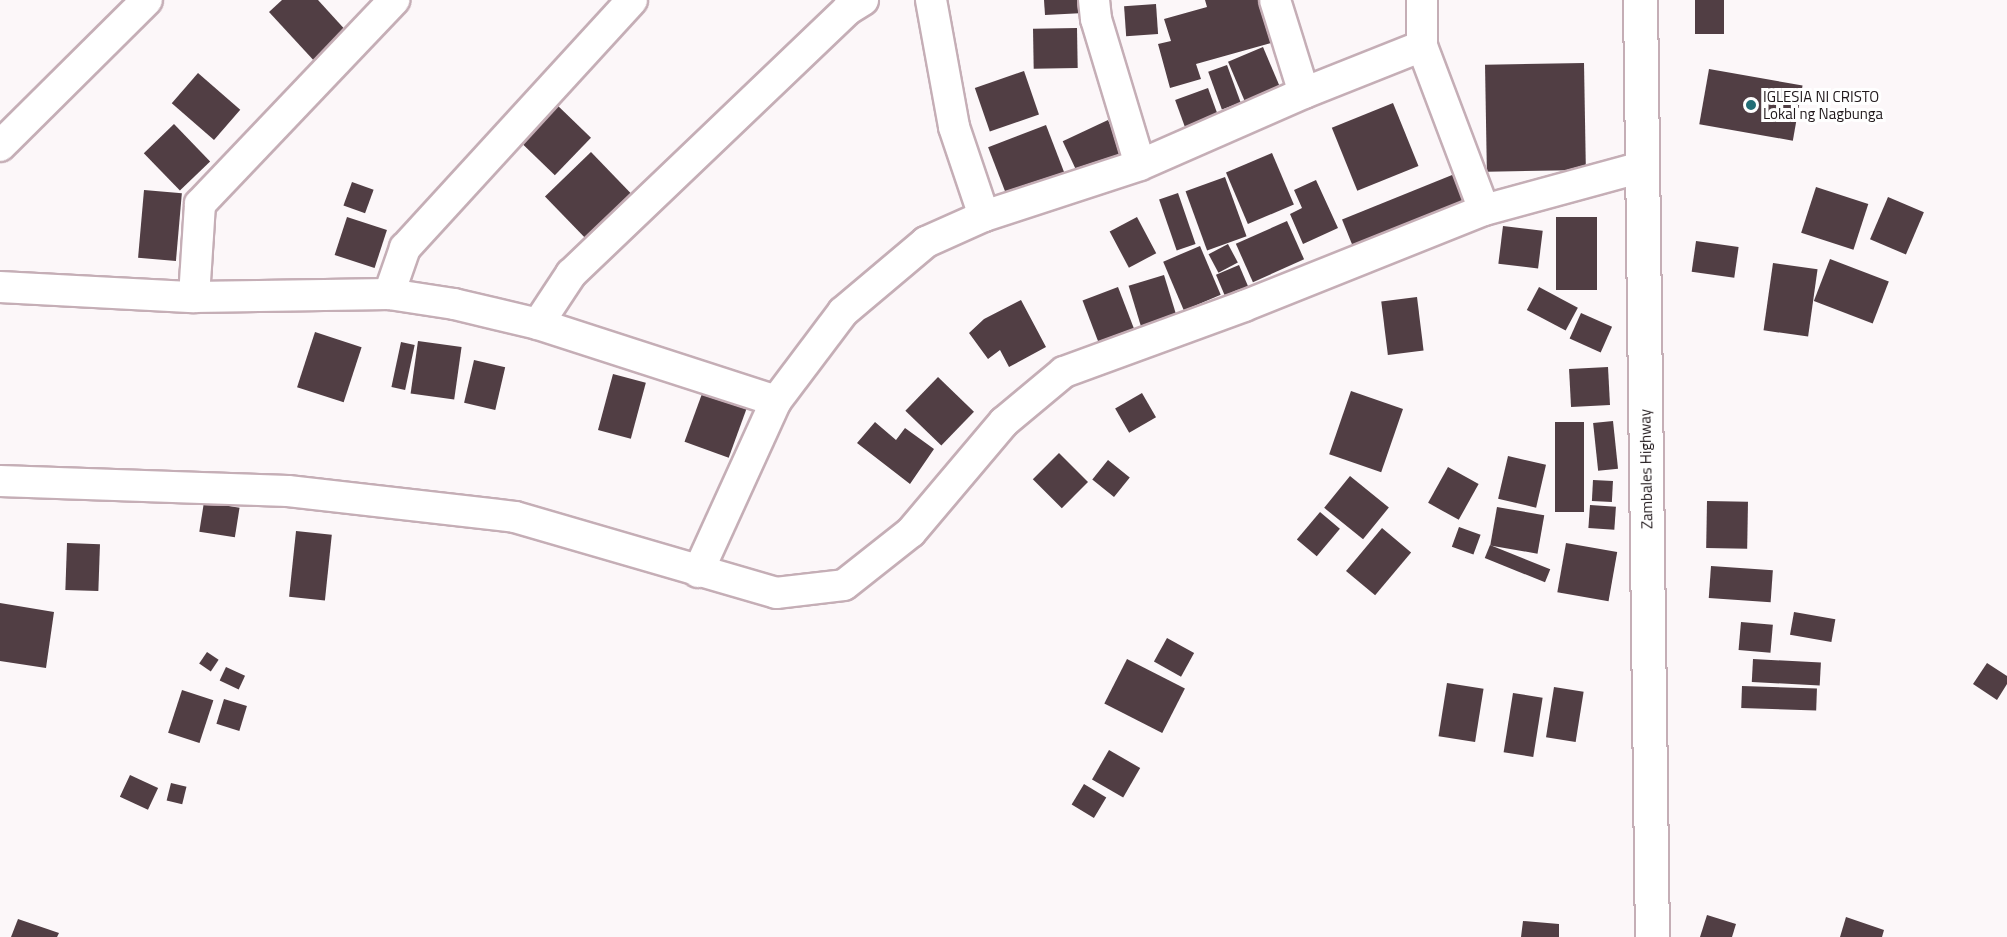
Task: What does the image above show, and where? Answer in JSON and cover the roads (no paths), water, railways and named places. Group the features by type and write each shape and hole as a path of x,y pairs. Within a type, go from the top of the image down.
{"main road":[{"name":"Zambales Highway","path":"1640,0 1652,937"}],"street":[{"path":"0,146 147,0"},
{"path":"194,297 200,204 394,0"},
{"path":"389,294 405,248 632,0"},
{"path":"538,324 571,274 847,10 863,0"},
{"path":"931,0 954,127 984,216"},
{"path":"1094,0 1096,19 1140,165"},
{"path":"1275,0 1304,93"},
{"path":"1422,0 1422,46 1484,210"},
{"path":"698,572 776,401 843,312 926,243 984,216 1140,165 1304,93 1422,46"},
{"path":"0,481 288,491 515,517 776,593 844,585 911,532 1004,422 1064,372 1244,306 1484,210 1642,167"},
{"path":"0,287 194,297 389,294 454,304 538,324 776,401"}],"place":[{"name":"IGLESIA NI CRISTO Lokal ng Nagbunga","path":"1751,105"}]}
